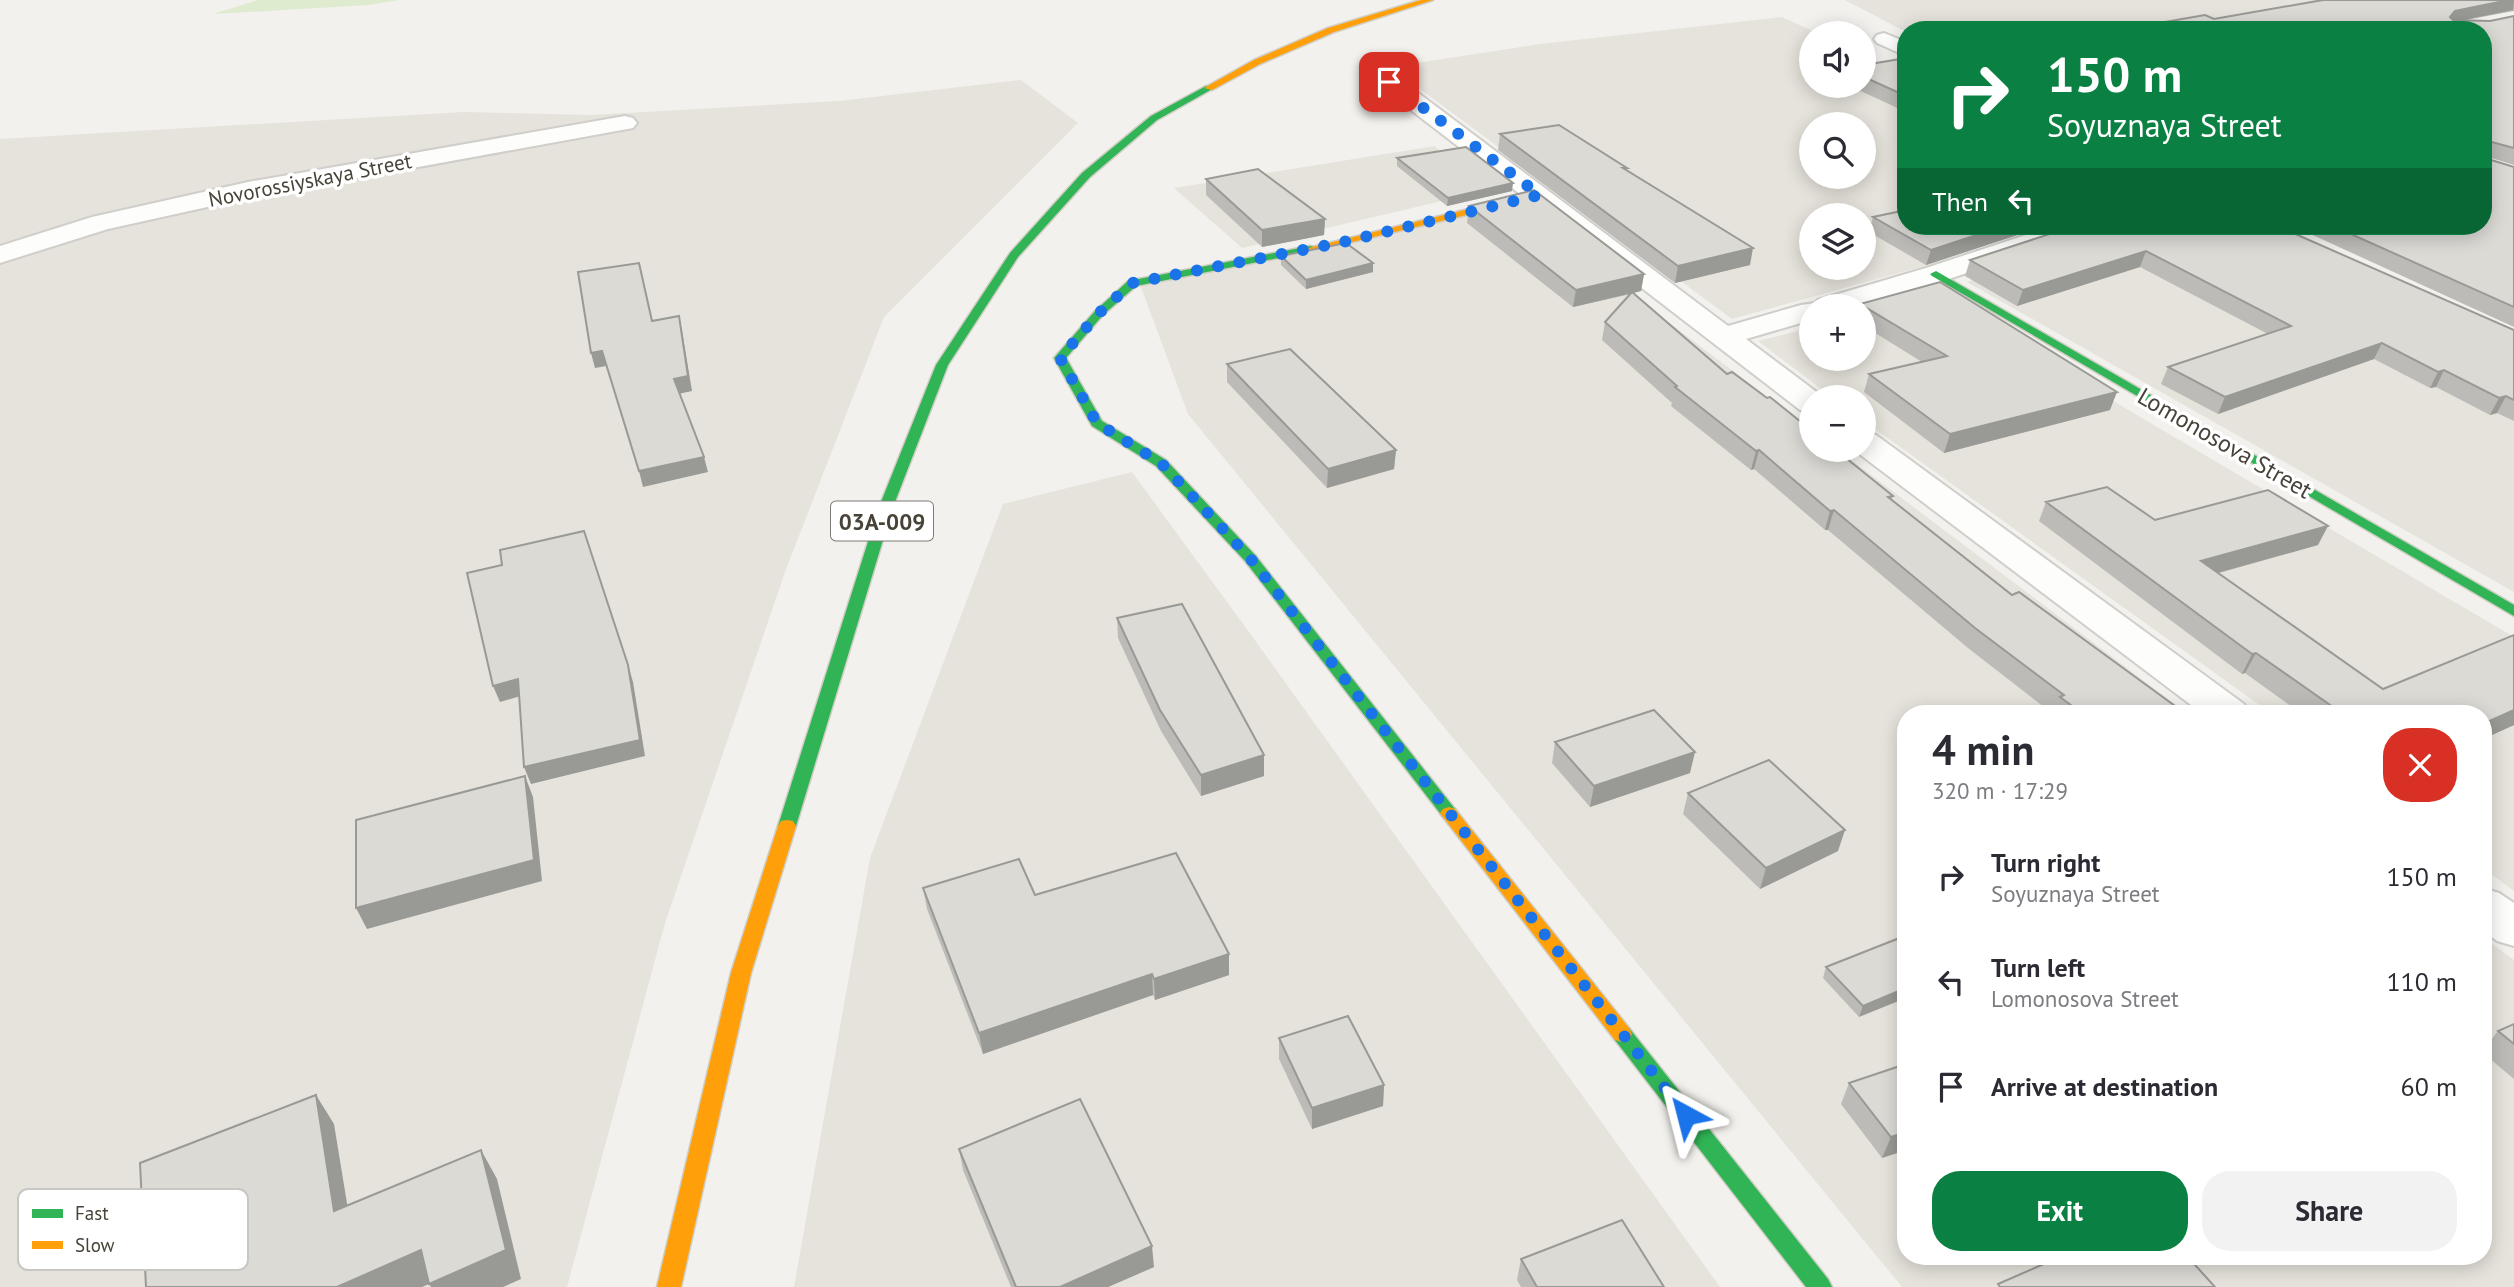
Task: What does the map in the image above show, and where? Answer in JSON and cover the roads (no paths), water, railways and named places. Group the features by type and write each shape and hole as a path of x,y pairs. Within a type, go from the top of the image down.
{"street":[{"name":"03А-009","path":"669,1287 741,973 886,507 942,365 1014,255 1086,175 1154,118 1256,62 1331,30 1429,0"},
{"path":"1884,39 1897,46"},
{"path":"1389,82 1799,394"},
{"name":"Novorossiyskaya Street","path":"0,255 101,223 248,190 625,123"},
{"path":"1540,195 1339,243 1132,283 1099,313 1060,358 1097,423 1161,463 1250,558 1820,1287"},
{"path":"1868,294 2051,235"},
{"name":"Lomonosova Street","path":"1936,274 2514,611"},
{"path":"1723,337 1799,315"},
{"path":"1876,451 2218,705"},
{"path":"2492,912 2514,928"}]}
